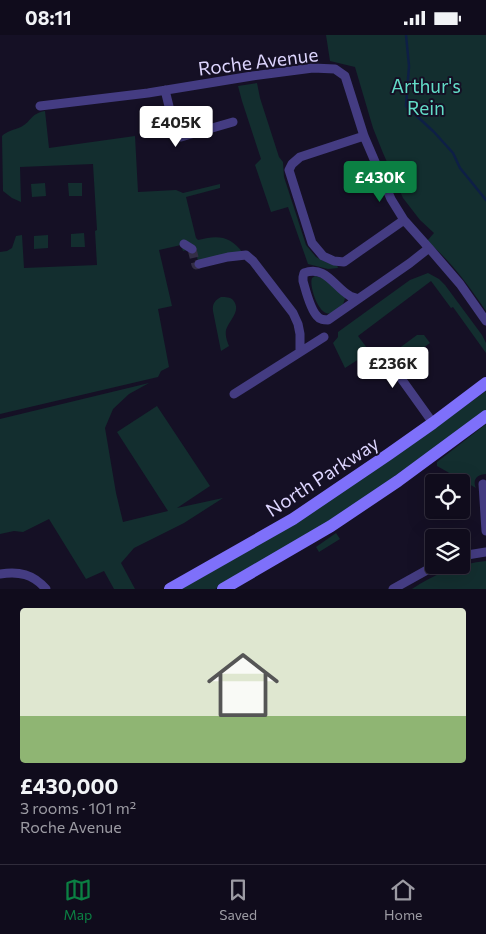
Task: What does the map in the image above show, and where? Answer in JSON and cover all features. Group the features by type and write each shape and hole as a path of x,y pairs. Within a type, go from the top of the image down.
{"street":[{"name":"Roche Avenue","path":"40,106 148,93 305,69 335,69 345,76 364,136 391,199 404,220 460,284 486,321"},
{"path":"165,90 176,135 181,137 233,122"},
{"path":"364,136 300,157 292,164 289,170 312,243 323,256 334,261 344,262 404,220"},
{"path":"358,299 350,296 324,274 317,271 304,273 303,277 316,316 322,321 328,320 410,263 429,248"},
{"path":"199,264 246,255 253,261 293,313 299,329 300,352"},
{"path":"234,395 324,337"},
{"path":"398,358 390,363 433,423"},
{"name":"North Parkway","path":"170,589 294,519 433,423 486,383"},
{"path":"222,589 331,526 398,481 486,416"},
{"path":"483,484 486,531"},
{"path":"470,555 486,552"},
{"path":"394,589 425,571"},
{"path":"0,574 12,572 27,574 40,582 46,589"}],"green space":[{"name":"Arthur's Rein","path":"326,35 486,35 486,311 444,256 427,241 434,233 420,220 403,198 373,128 355,67 330,61"},
{"path":"257,83 279,157 283,162 284,177 306,245 316,257 337,265 338,268 328,269 308,264 288,207 271,212 255,165 261,159 238,86"},
{"path":"45,111 49,148 135,136 138,192 176,190 183,193 220,184 220,188 186,197 196,238 198,240 211,237 223,238 233,243 243,253 199,266 195,248 183,251 181,245 159,250 172,306 158,309 169,367 161,371 158,377 0,414 0,252 12,248 16,236 22,235 24,268 97,265 93,164 20,167 21,202 3,191 2,136 25,125 36,114"},
{"path":"45,183 46,196 32,197 31,184"},
{"path":"68,183 82,183 82,196 69,196"},
{"path":"84,233 85,247 71,247 71,234"},
{"path":"48,235 48,248 34,249 34,236"},
{"path":"428,273 445,285 482,335 486,343 486,353 453,307 451,308 431,281 358,336 370,352 345,368 333,343 338,337 338,332 410,280"},
{"path":"315,276 326,279 345,297 339,309 333,313 329,314 323,311 314,297 311,281"},
{"path":"221,297 228,297 233,300 236,312 226,330 229,346 221,351 213,306 214,302"},
{"path":"417,335 424,335 430,343 406,360 398,349"},
{"path":"149,383 129,394 113,409 105,428 123,522 168,511 117,432 157,406 210,486 177,508 223,498 184,523 134,548 121,563 135,589 114,589 104,571 86,579 49,519 23,532 14,531 0,534 0,419"},
{"path":"486,391 486,411 353,506 215,589 181,589 392,459"},
{"path":"486,424 486,474 476,478 476,488 470,485 470,474 451,474 437,466 437,462"},
{"path":"336,533 340,539 319,552 316,547"},
{"path":"486,561 486,589 412,589 440,574 470,574 470,563"}],"waterway":[{"path":"406,35 409,66 406,106 453,153 460,168 486,200"}],"tunnel":[{"path":"192,249 196,265 199,264"}]}
